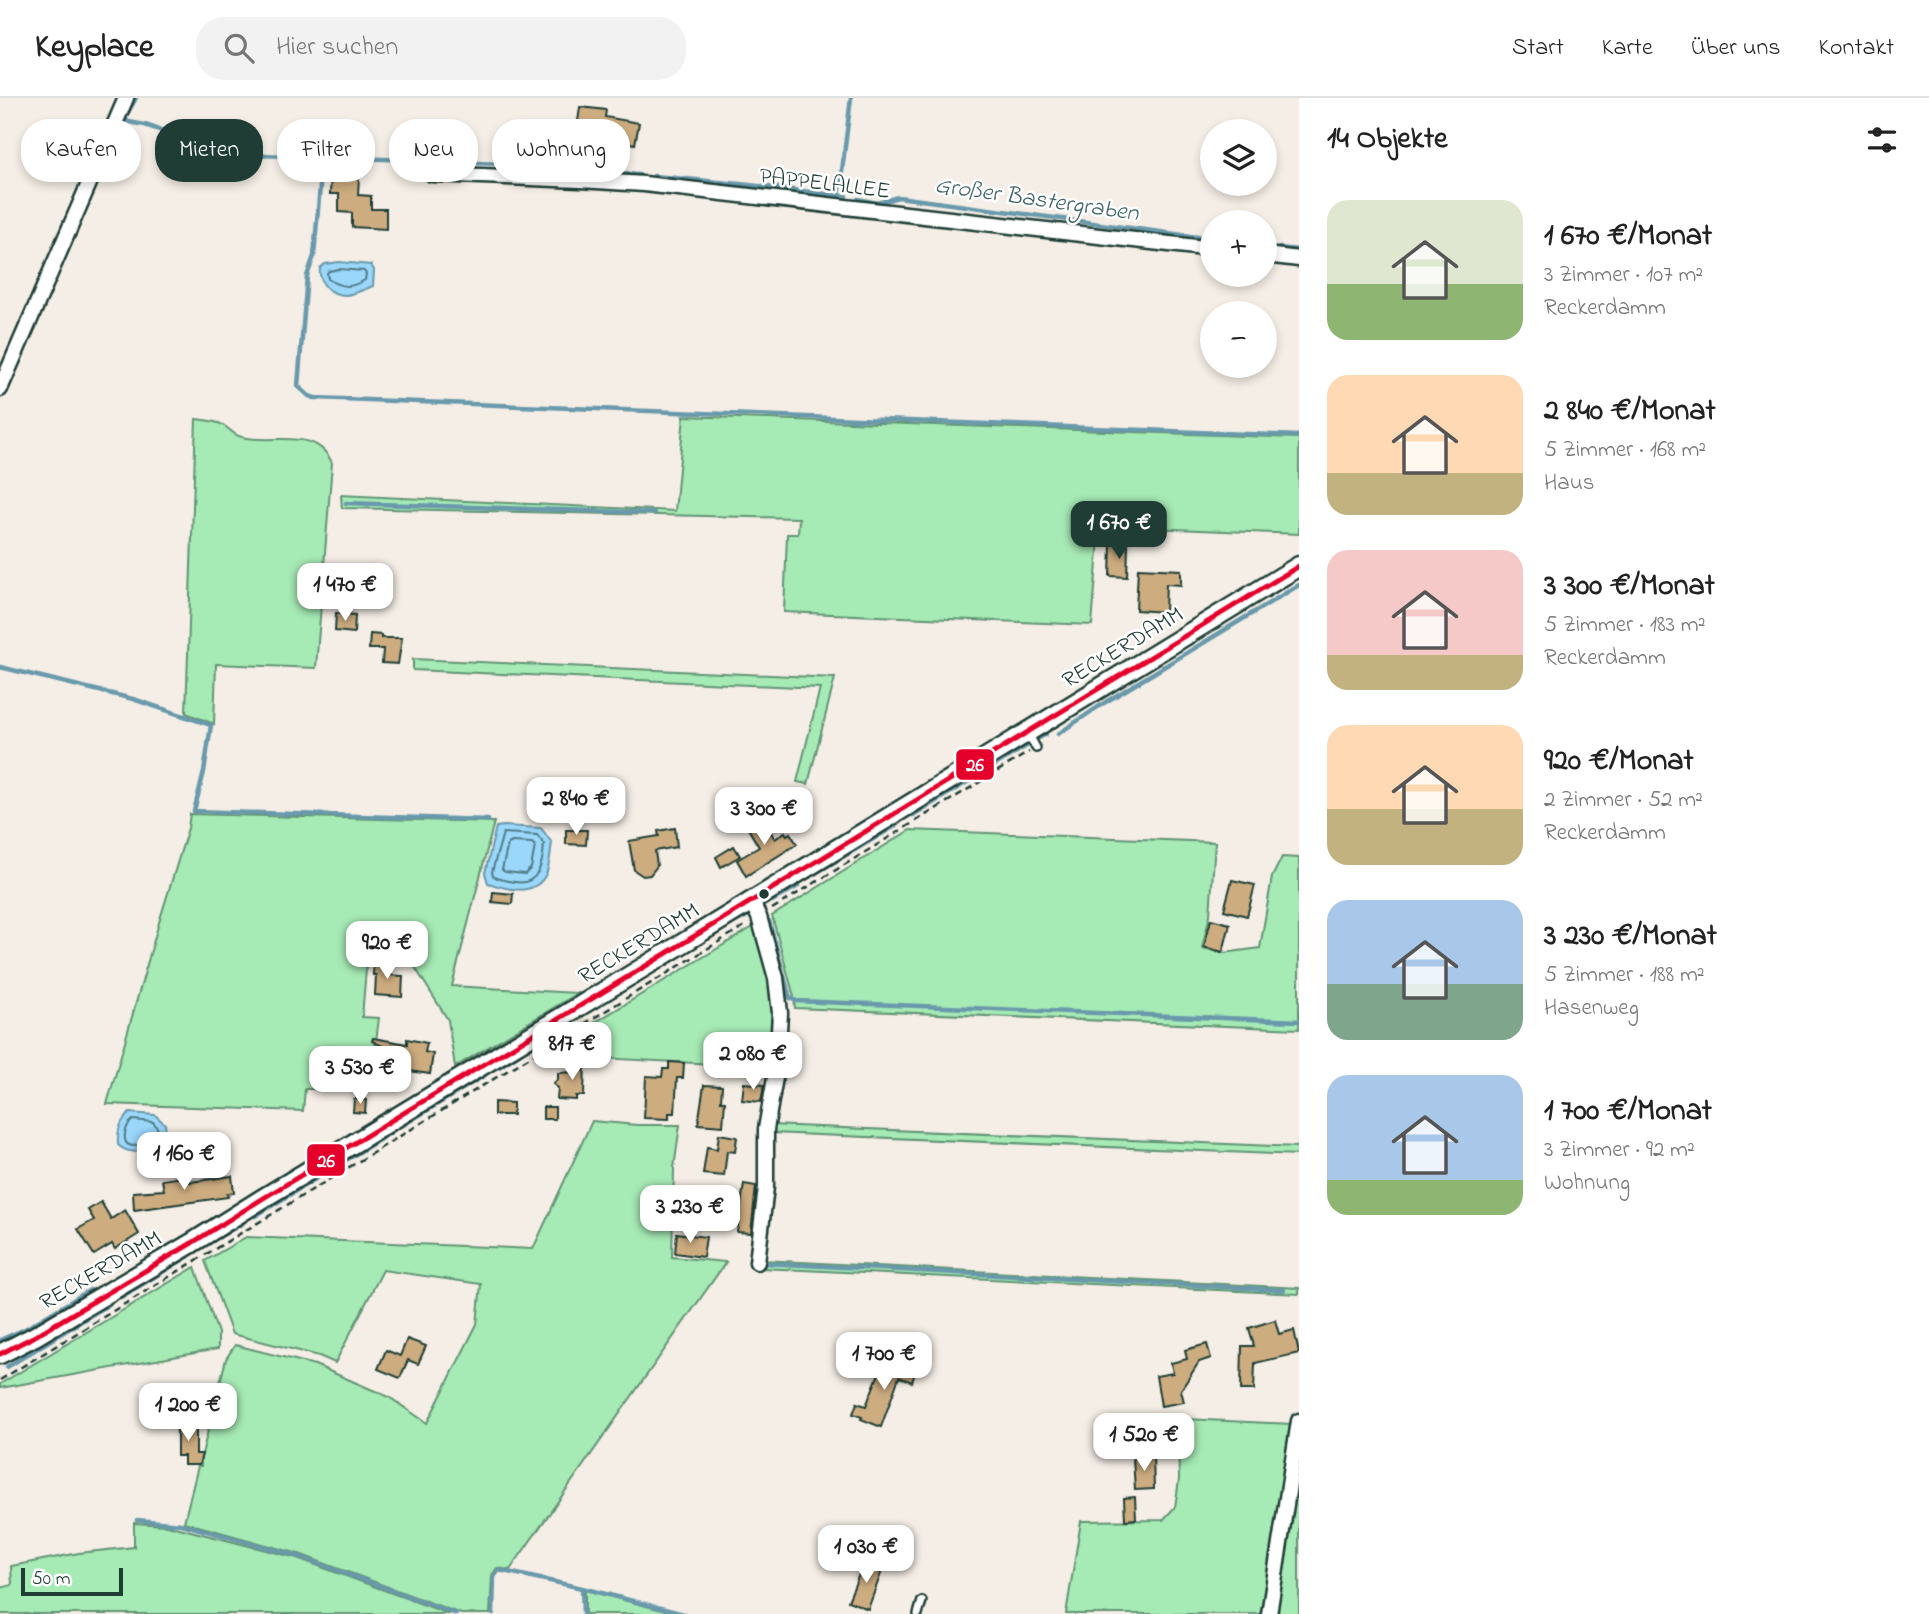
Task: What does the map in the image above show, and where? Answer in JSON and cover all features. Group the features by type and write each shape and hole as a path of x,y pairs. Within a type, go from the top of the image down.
{"street":[{"path":"0,389 126,98"},
{"name":"PAPPELALLEE","path":"478,176 643,184 1200,248"},
{"path":"1277,257 1299,259"},
{"name":"RECKERDAMM","path":"0,1354 192,1243 751,901 1032,740 1299,566"},
{"path":"751,901 760,917 773,966 780,1013 777,1066 766,1129 765,1187 757,1262"},
{"path":"1269,1614 1299,1421"}],"lane":[{"path":"918,1614 922,1601"}],"path":[{"path":"0,1380 198,1260"}],"green space":[{"path":"684,416 1299,438 1299,534 1100,526 1092,625 784,612 787,534 798,534 799,518 342,508 341,495 675,511"},
{"path":"196,419 220,424 242,437 292,439 315,444 325,452 332,463 316,668 216,664 214,724 186,713"},
{"path":"413,659 835,678 808,784 797,782 820,688 413,670"},
{"path":"190,814 494,822 452,986 578,993 455,1067 448,1020 413,964 414,949 368,945 362,1017 379,1018 371,1080 326,1079 325,1089 305,1089 303,1111 107,1104"},
{"path":"910,830 1215,842 1210,915 1202,948 1224,953 1260,948 1272,877 1282,857 1299,858 1299,1029 795,1008 772,916"},
{"path":"758,924 774,997 772,1067 541,1055"},
{"path":"592,1121 680,1125 674,1168 672,1257 726,1262 510,1570 497,1568 492,1575 490,1614 461,1614 299,1554 184,1522 198,1466 201,1466 226,1359 235,1345 315,1365 389,1397 427,1423 477,1324 481,1284 383,1270 335,1363 319,1356 232,1334 205,1261 246,1237 533,1249"},
{"path":"771,1125 1299,1147 1299,1155 771,1133"},
{"path":"762,1260 1299,1288 1299,1294 761,1268"},
{"path":"195,1267 218,1333 218,1349 0,1388 0,1384"},
{"path":"1185,1419 1292,1424 1264,1614 1066,1614 1081,1521 1163,1520 1175,1507 1179,1480 1178,1429 1180,1422"},
{"path":"1299,1475 1299,1614 1277,1614"},
{"path":"134,1523 167,1525 297,1558 449,1614 0,1614 0,1588 12,1585 11,1566 79,1553 134,1547"},
{"path":"585,1590 677,1614 585,1614"}],"water":[{"path":"339,262 371,265 374,270 373,286 348,295 330,290 323,283 320,268 325,264"},
{"path":"496,827 541,828 552,843 547,873 534,887 519,890 488,883 485,873"},
{"path":"130,1113 155,1115 165,1124 167,1140 161,1149 133,1152 118,1145 120,1127"}],"building":[{"path":"580,107 606,110 605,117 616,119 578,119"},
{"path":"630,121 639,123 635,144 630,143"},
{"path":"331,182 359,182 358,195 371,196 371,209 386,209 386,229 352,227 352,213 339,212 339,194 330,194"},
{"path":"1111,544 1128,545 1127,577 1110,576"},
{"path":"1138,568 1181,570 1181,585 1166,584 1165,612 1136,610"},
{"path":"336,613 355,615 354,633 335,631"},
{"path":"370,634 381,635 381,638 402,638 398,664 382,663 383,649 369,649"},
{"path":"761,816 775,839 785,832 787,835 790,833 797,844 746,876 737,860 759,847 746,825"},
{"path":"675,828 677,847 655,851 657,866 650,875 643,876 634,870 629,841 659,836 658,831"},
{"path":"566,830 587,830 586,845 566,844"},
{"path":"734,846 740,856 721,867 716,857"},
{"path":"1232,880 1255,885 1247,916 1224,910"},
{"path":"493,892 513,894 512,904 492,902"},
{"path":"1211,919 1230,924 1223,952 1204,947"},
{"path":"374,960 388,961 387,975 403,976 402,997 375,995"},
{"path":"373,1038 407,1044 407,1039 427,1043 425,1052 433,1054 430,1074 388,1068 391,1050 372,1041"},
{"path":"574,1058 585,1059 584,1096 576,1096 576,1100 557,1099 558,1088 553,1084 558,1079 558,1073 574,1072"},
{"path":"669,1062 684,1063 683,1078 677,1078 675,1113 669,1113 669,1119 644,1118 646,1076 662,1077 663,1069 669,1069"},
{"path":"375,1070 389,1072 387,1086 373,1084"},
{"path":"744,1083 764,1085 761,1102 742,1100"},
{"path":"704,1085 722,1086 721,1101 725,1101 723,1126 698,1124"},
{"path":"354,1099 366,1100 365,1113 353,1112"},
{"path":"494,1102 513,1103 513,1115 494,1115"},
{"path":"543,1107 555,1107 555,1119 543,1119"},
{"path":"719,1134 737,1137 735,1152 727,1151 724,1176 703,1174 707,1147 717,1149"},
{"path":"190,1176 190,1182 232,1176 234,1193 227,1194 228,1197 134,1210 133,1192 164,1190 162,1180"},
{"path":"744,1184 756,1186 751,1233 737,1232"},
{"path":"101,1202 111,1219 125,1210 139,1234 115,1249 112,1244 94,1255 78,1229 94,1220 88,1210"},
{"path":"677,1233 706,1237 703,1257 675,1253"},
{"path":"1275,1320 1279,1334 1294,1330 1299,1353 1255,1363 1254,1390 1241,1390 1242,1346 1254,1346 1249,1328"},
{"path":"407,1339 426,1346 418,1364 408,1360 400,1378 378,1369 386,1350 400,1356"},
{"path":"1207,1344 1211,1358 1199,1362 1181,1390 1184,1402 1161,1406 1156,1376 1173,1373 1171,1363 1187,1359 1185,1350"},
{"path":"885,1358 916,1370 912,1382 899,1377 881,1427 853,1414 857,1403 866,1406"},
{"path":"177,1422 196,1423 196,1454 202,1454 199,1465 184,1465 184,1456 177,1456"},
{"path":"1153,1457 1154,1489 1135,1490 1133,1458"},
{"path":"1135,1497 1136,1519 1125,1520 1124,1498"},
{"path":"865,1560 883,1568 868,1609 848,1601"}],"waterway":[{"name":"Großer Bastergraben","path":"136,98 125,119 129,122 210,147 259,155 414,160 432,164 449,162 535,165 639,175"},
{"path":"839,195 851,98"},
{"name":"Großer Bastergraben","path":"654,176 846,196"},
{"path":"320,182 314,256 307,276 298,386 315,398 1299,436"},
{"name":"Großer Bastergraben","path":"858,199 877,203 898,197 1200,237"},
{"name":"Großer Bastergraben","path":"1279,248 1299,250"},
{"path":"346,503 654,513"},
{"path":"1058,734 1104,703 1299,585"},
{"path":"0,667 133,699 211,725 204,772 194,811 488,820"},
{"path":"1039,738 1046,734"},
{"path":"913,815 1028,745"},
{"path":"809,877 895,826"},
{"path":"772,901 798,886"},
{"path":"729,925 751,914"},
{"path":"769,921 790,998 796,1001 1299,1021"},
{"path":"499,1067 548,1035"},
{"path":"403,1125 485,1075"},
{"path":"255,1216 390,1133"},
{"path":"202,1247 243,1223"},
{"path":"121,1297 189,1256"},
{"path":"764,1263 1284,1290"},
{"path":"0,1340 25,1329 90,1290"},
{"path":"7,1367 109,1304"},
{"path":"137,1520 181,1524 298,1556 456,1614"},
{"path":"493,1614 494,1577 499,1570 684,1614"},
{"path":"582,1588 583,1614"}],"transit line":[{"name":"26","path":"0,1354 192,1243 1299,566"}]}
